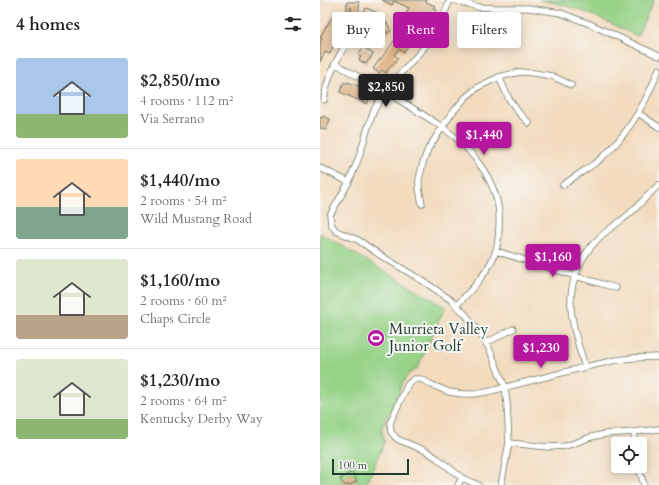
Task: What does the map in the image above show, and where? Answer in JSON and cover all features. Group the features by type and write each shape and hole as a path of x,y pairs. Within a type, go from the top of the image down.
{"street":[{"path":"450,0 441,22 431,40 385,91 374,110 358,160 349,182 330,215 331,224 336,231 358,240 451,300 474,326 486,343 505,387 507,404 509,443 501,485"},
{"path":"453,0 478,7 529,8 561,13 590,24 659,56"},
{"path":"324,100 328,82 344,48"},
{"path":"336,64 385,91 442,127 468,150 490,181 500,211 499,236 496,251 483,276 456,306"},
{"path":"563,185 598,160 624,134 638,113 659,69"},
{"path":"422,204 419,179 428,149 452,113 466,97 478,87 499,77 520,72 552,76 571,85"},
{"path":"499,77 509,99 519,113 529,123"},
{"path":"638,113 659,127"},
{"path":"320,168 349,182"},
{"path":"585,367 572,317 571,304 575,276 584,254 598,238 618,224 659,185"},
{"path":"496,251 616,288"},
{"path":"486,343 513,329"},
{"path":"478,485 462,478 426,451 398,439 392,432 390,423 408,384 414,379 421,379 450,392 474,394 585,367 632,358 659,357"},
{"path":"509,443 548,447 566,446 606,434 659,429"},
{"path":"634,432 634,437"},
{"path":"640,473 644,485"},
{"path":"458,485 462,478"}],"green space":[{"path":"539,0 654,0 637,36 577,9"},
{"name":"Murrieta Valley Junior Golf","path":"320,233 445,307 417,369 411,372 404,380 396,401 383,423 382,430 385,441 366,485 320,485"}],"building":[{"path":"382,0 426,0 426,2 435,6 433,8 437,10 436,12 407,12 409,8 394,1 392,5"},
{"path":"347,2 359,2 359,12 351,12 351,7 347,12"},
{"path":"366,8 376,12 364,12"},
{"path":"332,17 332,48 330,54 325,52 320,62 320,43 322,39 320,38"},
{"path":"385,20 391,31 385,34"},
{"path":"393,42 393,48 407,48 404,52 399,49 394,55 398,58 386,73 382,70 379,73 373,69"},
{"path":"362,48 373,54 366,64 359,60 361,57 358,55"},
{"path":"344,82 347,84 348,82 368,90 366,94 370,95 367,104 340,92"},
{"path":"323,116 330,119 326,130 320,128 320,117 322,118"},
{"path":"352,472 357,481 350,485 344,485 340,479"}],"place":[{"name":"Murrieta Valley Junior Golf","path":"376,338"}]}
